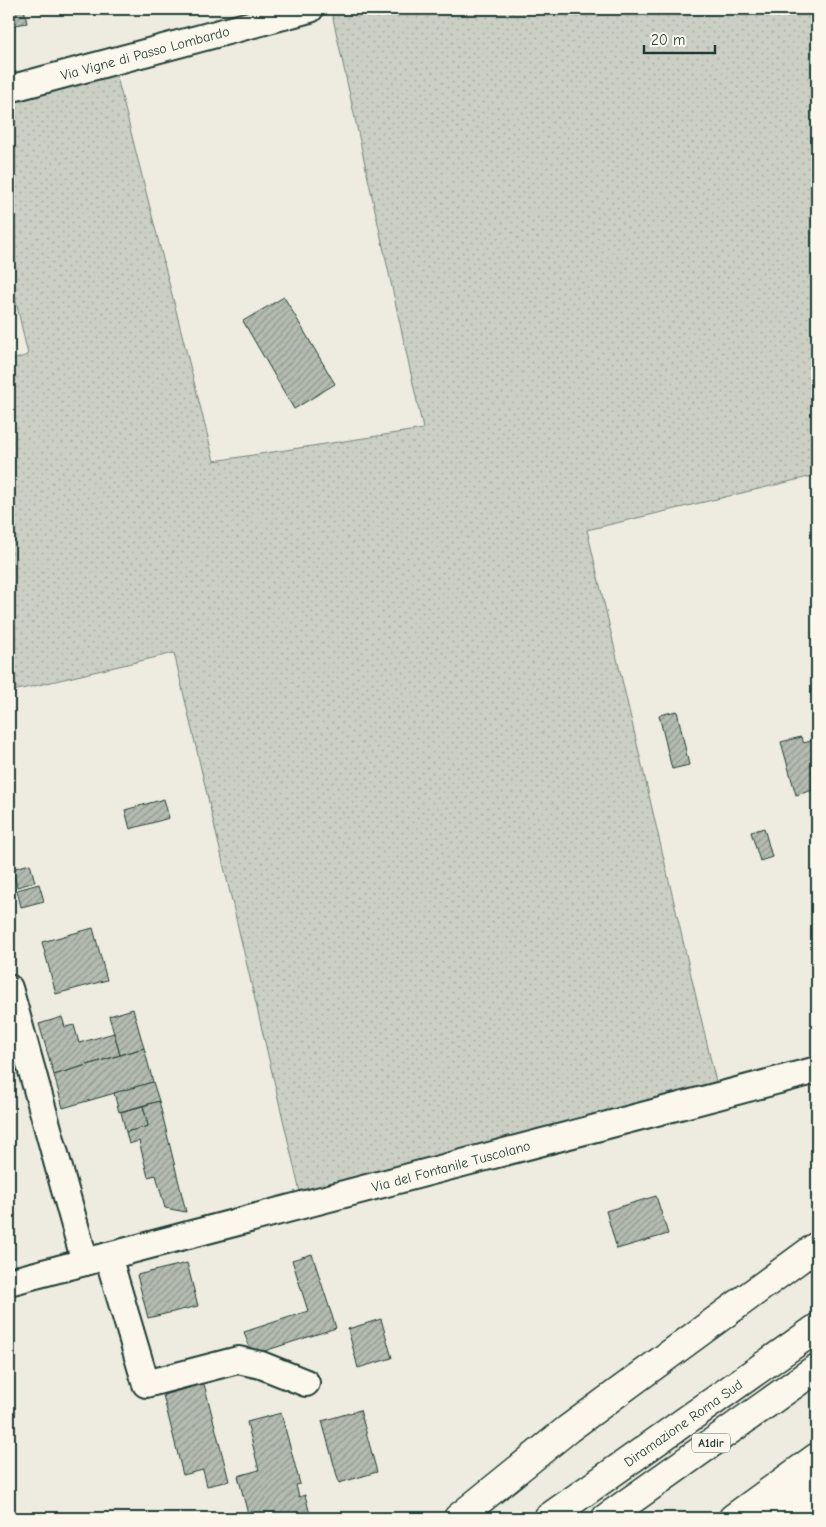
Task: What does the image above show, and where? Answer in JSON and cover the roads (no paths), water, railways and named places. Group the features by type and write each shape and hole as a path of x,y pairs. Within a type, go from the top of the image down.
{"highway":[{"path":"458,1518 568,1429 817,1246"},
{"name":"Diramazione Roma Sud","path":"548,1518 817,1328"},
{"name":"A1dir","path":"606,1518 817,1368"},
{"path":"733,1518 817,1457"},
{"path":"775,1518 817,1489"}],"street":[{"name":"Via Vigne di Passo Lombardo","path":"9,88 310,9"},
{"path":"9,988 97,1259 146,1384 238,1360 261,1365 306,1383"},
{"name":"Via del Fontanile Tuscolano","path":"9,1282 817,1070"}]}
